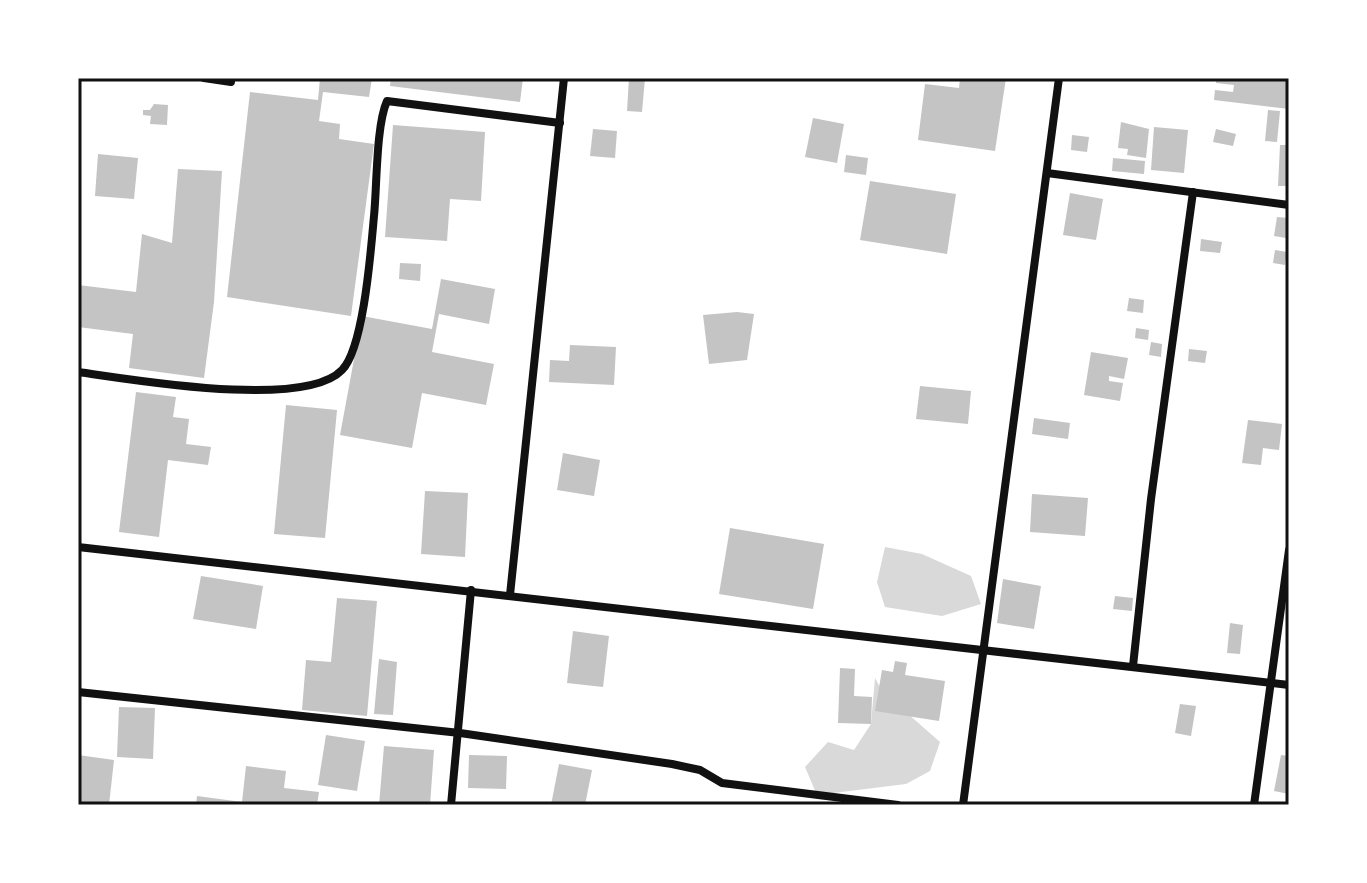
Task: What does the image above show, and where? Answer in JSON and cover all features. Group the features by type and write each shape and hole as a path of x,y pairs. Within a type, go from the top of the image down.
{"street":[{"path":"204,78 231,82"},
{"path":"510,595 564,78"},
{"path":"963,805 1059,78"},
{"path":"78,372 232,391 275,388 329,378 343,370 364,302 387,101 560,123"},
{"path":"1047,173 1289,205"},
{"path":"1133,666 1151,499 1193,192"},
{"path":"78,547 1289,685"},
{"path":"1254,805 1289,550"},
{"path":"451,805 471,590"},
{"path":"78,692 460,733 672,764 700,770 722,783 898,805"}],"shaded area":[{"path":"885,547 922,554 971,576 981,604 942,616 885,607 877,582"},
{"path":"875,678 882,691 940,742 930,771 906,784 817,795 805,767 828,742 854,750 871,724"}],"building":[{"path":"320,78 372,78 369,97 323,92 319,121 340,124 339,139 374,144 351,316 227,297 250,92 318,100"},
{"path":"391,78 523,78 520,102 390,86"},
{"path":"629,78 645,78 642,112 627,111"},
{"path":"960,78 1006,78 995,151 918,140 925,84 959,88"},
{"path":"1216,78 1289,79 1289,109 1214,100 1215,90 1233,92 1234,85 1216,83"},
{"path":"154,104 168,105 167,125 150,124 151,116 143,115 143,110 150,110"},
{"path":"1268,110 1280,111 1277,142 1265,141"},
{"path":"813,118 844,124 837,163 805,157"},
{"path":"1121,122 1149,129 1146,158 1127,155 1128,149 1118,148"},
{"path":"393,125 485,132 481,201 450,199 447,241 385,237"},
{"path":"1154,127 1188,130 1184,173 1151,170"},
{"path":"593,129 617,131 615,158 590,156"},
{"path":"1216,129 1236,134 1233,146 1213,142"},
{"path":"1072,135 1089,137 1087,152 1071,150"},
{"path":"1280,145 1289,145 1289,186 1278,186"},
{"path":"98,154 138,158 134,199 95,196"},
{"path":"846,155 868,158 866,175 844,172"},
{"path":"1113,158 1145,161 1144,174 1112,171"},
{"path":"178,169 222,171 214,302 204,378 129,368 133,334 78,327 78,285 136,292 142,234 172,243"},
{"path":"870,181 956,194 947,254 860,240"},
{"path":"1070,193 1103,199 1096,240 1063,235"},
{"path":"1277,217 1289,218 1286,238 1274,236"},
{"path":"1201,239 1222,242 1220,253 1200,251"},
{"path":"1275,250 1287,252 1285,265 1273,263"},
{"path":"400,263 421,264 420,281 399,279"},
{"path":"441,279 495,289 489,324 439,314 432,352 494,364 486,405 422,393 412,448 340,435 362,316 432,329"},
{"path":"1129,298 1144,300 1143,313 1127,311"},
{"path":"754,314 747,360 709,364 703,315"},
{"path":"1136,328 1149,330 1148,340 1135,338"},
{"path":"1151,342 1162,344 1161,357 1149,355"},
{"path":"570,345 616,347 614,385 549,382 550,360 569,361"},
{"path":"1189,349 1207,351 1205,363 1188,361"},
{"path":"1091,352 1128,358 1124,379 1109,376 1109,381 1123,383 1120,401 1084,395"},
{"path":"920,386 971,391 968,424 916,419"},
{"path":"136,392 176,397 173,417 189,419 186,444 211,447 208,465 168,460 159,537 119,532"},
{"path":"286,405 337,410 325,538 274,534"},
{"path":"1034,418 1070,423 1068,439 1032,434"},
{"path":"1248,420 1282,424 1279,450 1263,448 1261,465 1242,463"},
{"path":"563,453 600,460 594,496 557,490"},
{"path":"425,491 468,493 465,557 421,554"},
{"path":"1032,494 1088,498 1085,536 1030,532"},
{"path":"730,528 824,544 813,609 719,594"},
{"path":"201,576 263,586 256,629 193,619"},
{"path":"1003,579 1041,586 1034,629 997,623"},
{"path":"1115,596 1133,598 1132,611 1113,609"},
{"path":"337,598 377,601 367,716 302,710 306,660 331,662"},
{"path":"1230,623 1243,625 1240,654 1227,653"},
{"path":"573,631 609,636 603,687 567,683"},
{"path":"379,659 397,662 393,715 374,714"},
{"path":"895,661 907,663 905,675 945,681 939,721 875,711 882,670 893,672"},
{"path":"840,668 855,669 854,696 872,697 871,724 838,723"},
{"path":"1180,704 1196,706 1191,736 1175,733"},
{"path":"119,707 155,708 153,759 117,757"},
{"path":"326,735 365,741 357,791 318,785"},
{"path":"384,746 434,750 430,805 379,805"},
{"path":"78,755 114,760 109,805 78,805"},
{"path":"469,755 507,756 506,789 468,788"},
{"path":"1281,755 1289,756 1289,794 1274,791"},
{"path":"559,764 592,770 585,805 551,805"},
{"path":"246,766 286,771 284,788 319,792 317,805 196,805 197,796 242,802"}]}
